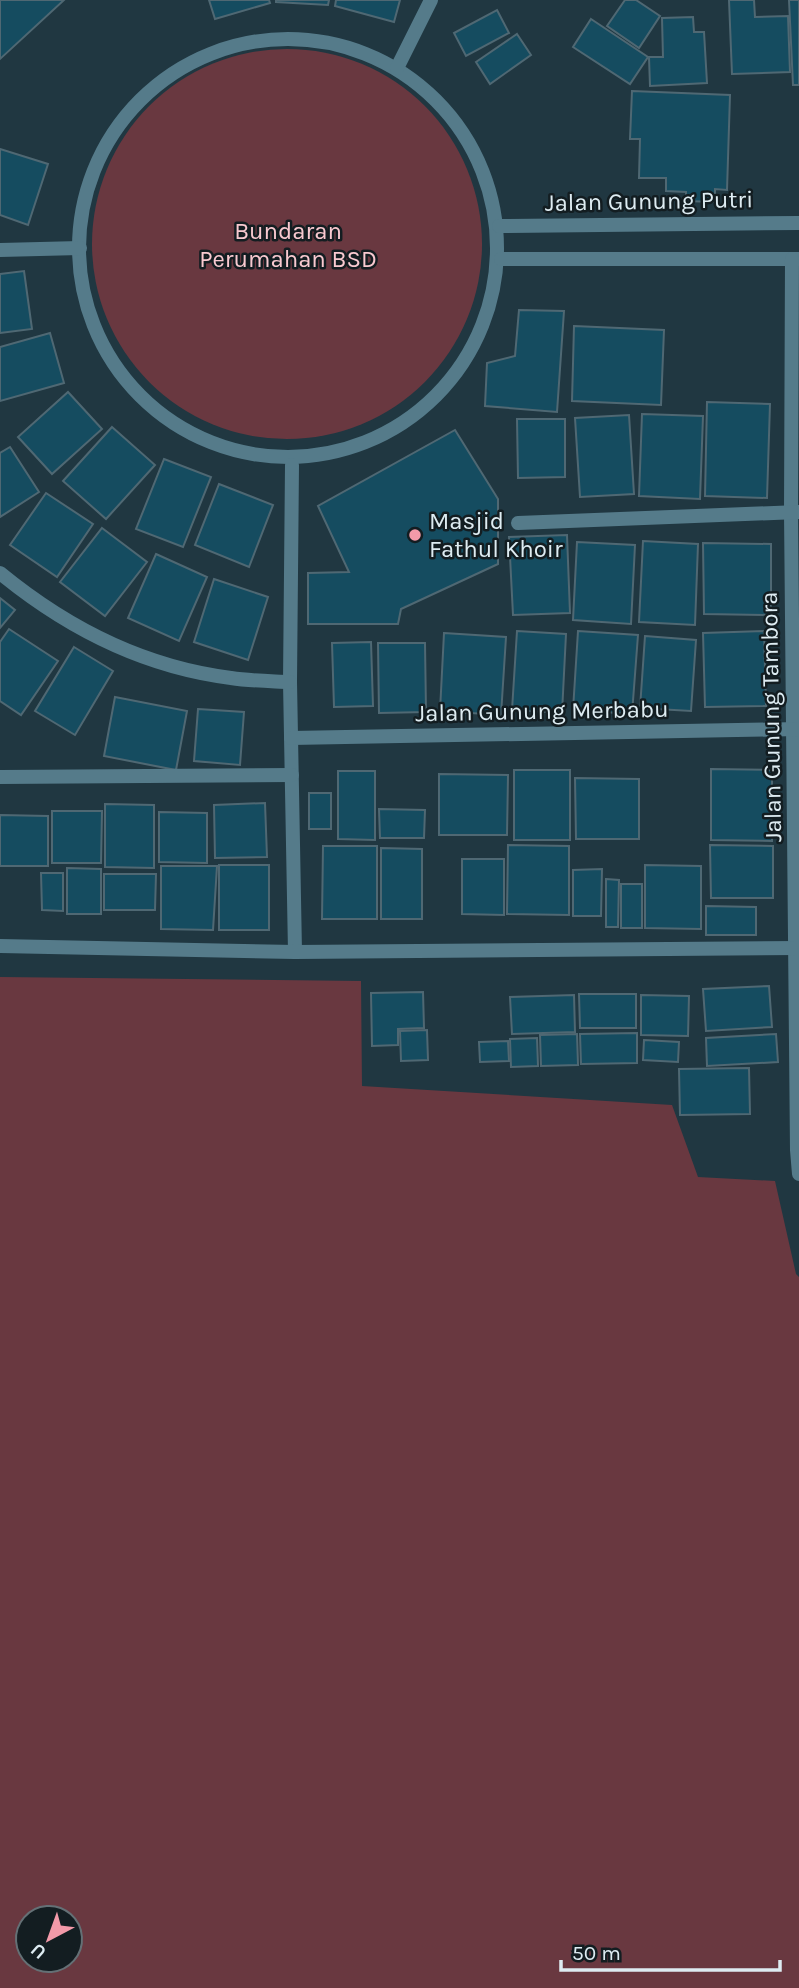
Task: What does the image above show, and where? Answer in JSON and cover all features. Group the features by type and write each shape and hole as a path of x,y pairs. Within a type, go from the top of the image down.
{"street":[{"path":"397,68 431,0"},
{"path":"292,37 332,45 397,68 430,94 467,143 480,166 499,226 501,259 478,332 461,365 417,413 362,444 292,465 214,449 152,411 126,380 101,343 87,291 80,248 82,208 91,177 113,130 131,108 160,82 212,47 260,38 292,37"},
{"name":"Jalan Gunung Putri","path":"499,226 799,223"},
{"path":"0,250 80,248"},
{"path":"501,259 795,258"},
{"name":"Jalan Gunung Tambora","path":"795,258 799,1174"},
{"path":"292,465 290,682 295,952"},
{"path":"518,523 795,512"},
{"path":"0,573 60,617 92,636 145,659 230,678 290,682"},
{"name":"Jalan Gunung Merbabu","path":"291,738 797,729"},
{"path":"0,777 292,775"},
{"path":"0,946 295,952 798,947"}],"green space":[{"name":"Bundaran Perumahan BSD","path":"287,49 325,53 362,64 395,82 425,106 449,136 467,169 478,206 482,244 478,282 467,319 449,352 425,382 395,406 362,424 325,435 287,439 249,435 212,424 179,406 149,382 125,352 107,319 96,282 92,244 96,206 107,169 125,136 149,106 179,82 212,64 249,53"},
{"path":"0,977 361,981 362,1086 672,1105 698,1177 775,1181 796,1274 799,1277 799,1988 0,1988"}],"building":[{"path":"0,0 64,0 0,59"},
{"path":"209,0 269,0 270,3 215,19"},
{"path":"276,0 329,0 328,5"},
{"path":"336,0 400,0 394,22 335,6"},
{"path":"625,0 636,0 660,16 639,48 607,26"},
{"path":"729,0 754,0 755,17 788,16 790,72 732,74"},
{"path":"789,0 799,0 799,85 793,85"},
{"path":"497,10 509,33 466,56 454,33"},
{"path":"693,17 694,32 704,32 707,83 650,86 649,57 663,57 662,18"},
{"path":"591,19 648,57 630,84 573,47"},
{"path":"517,34 531,55 490,84 476,62"},
{"path":"632,91 730,95 727,190 715,189 715,202 686,201 686,192 666,191 666,178 639,178 640,139 630,139"},
{"path":"0,149 48,164 28,225 0,215"},
{"path":"24,271 32,329 0,333 0,274"},
{"path":"519,310 564,311 557,412 485,406 487,363 515,356"},
{"path":"574,326 664,330 661,405 572,401"},
{"path":"50,333 64,383 0,401 0,347"},
{"path":"68,392 102,429 52,474 18,437"},
{"path":"707,402 770,404 767,498 705,496"},
{"path":"642,414 703,416 700,499 639,496"},
{"path":"629,415 634,494 580,497 575,418"},
{"path":"517,419 565,419 565,477 518,478"},
{"path":"112,427 155,465 106,519 63,481"},
{"name":"Masjid Fathul Khoir","path":"455,430 498,499 498,564 401,609 398,624 308,624 308,573 349,572 318,506"},
{"path":"10,447 39,492 0,517 0,453"},
{"path":"164,459 211,477 183,547 136,529"},
{"path":"219,484 273,505 249,567 195,545"},
{"path":"46,493 93,524 57,577 10,545"},
{"path":"102,528 147,562 105,616 60,582"},
{"path":"567,535 570,613 513,615 509,537"},
{"path":"643,541 698,544 695,625 639,622"},
{"path":"577,542 635,545 631,624 573,620"},
{"path":"703,543 771,544 771,615 704,614"},
{"path":"156,554 207,577 179,641 128,618"},
{"path":"214,579 268,597 248,660 194,642"},
{"path":"0,598 15,610 0,628"},
{"path":"9,629 58,661 21,715 0,701 0,642"},
{"path":"517,631 566,634 562,713 512,710"},
{"path":"578,631 638,635 632,714 573,710"},
{"path":"764,631 766,706 705,707 703,633"},
{"path":"444,633 506,637 501,715 440,711"},
{"path":"645,636 696,640 691,711 640,708"},
{"path":"371,642 373,706 334,707 332,643"},
{"path":"378,643 425,643 426,712 379,713"},
{"path":"74,647 113,671 75,735 35,711"},
{"path":"115,697 187,711 176,770 104,756"},
{"path":"198,709 244,712 240,765 194,761"},
{"path":"711,769 772,770 772,841 711,840"},
{"path":"514,770 570,770 570,840 514,840"},
{"path":"338,771 375,771 375,840 338,839"},
{"path":"439,774 508,775 507,835 439,835"},
{"path":"575,778 639,779 639,839 576,839"},
{"path":"309,793 331,793 331,829 309,829"},
{"path":"265,803 267,857 215,858 214,805"},
{"path":"105,804 154,805 154,868 105,867"},
{"path":"379,809 425,810 424,838 380,838"},
{"path":"52,811 102,811 101,863 52,863"},
{"path":"159,812 207,813 207,863 159,862"},
{"path":"0,815 48,816 48,866 0,866"},
{"path":"508,845 569,846 569,915 507,914"},
{"path":"710,845 773,846 773,898 711,898"},
{"path":"323,846 377,846 377,919 322,919"},
{"path":"381,848 422,849 422,919 381,919"},
{"path":"462,859 504,859 504,915 462,914"},
{"path":"219,865 269,865 269,930 219,930"},
{"path":"645,865 701,866 701,929 645,928"},
{"path":"161,866 217,866 213,930 161,929"},
{"path":"67,868 101,869 101,914 67,914"},
{"path":"602,869 601,916 573,916 573,870"},
{"path":"41,873 63,873 63,911 42,910"},
{"path":"104,874 156,874 155,910 104,910"},
{"path":"606,879 619,880 618,927 606,927"},
{"path":"621,884 642,884 642,928 621,928"},
{"path":"706,906 756,907 756,935 706,935"},
{"path":"769,986 772,1027 706,1031 703,989"},
{"path":"423,992 424,1028 398,1029 398,1045 372,1046 371,993"},
{"path":"579,994 636,994 636,1028 580,1028"},
{"path":"574,995 575,1032 512,1034 510,997"},
{"path":"641,995 689,996 688,1036 641,1035"},
{"path":"427,1030 428,1060 401,1061 400,1031"},
{"path":"637,1033 637,1063 581,1064 580,1034"},
{"path":"577,1034 578,1065 541,1066 540,1035"},
{"path":"776,1034 778,1062 707,1066 706,1038"},
{"path":"537,1038 538,1066 511,1067 510,1039"},
{"path":"644,1040 679,1042 678,1062 643,1060"},
{"path":"508,1041 509,1061 480,1062 479,1042"},
{"path":"749,1068 750,1114 680,1115 679,1069"}],"place":[{"name":"Masjid Fathul Khoir","path":"415,535"}]}
